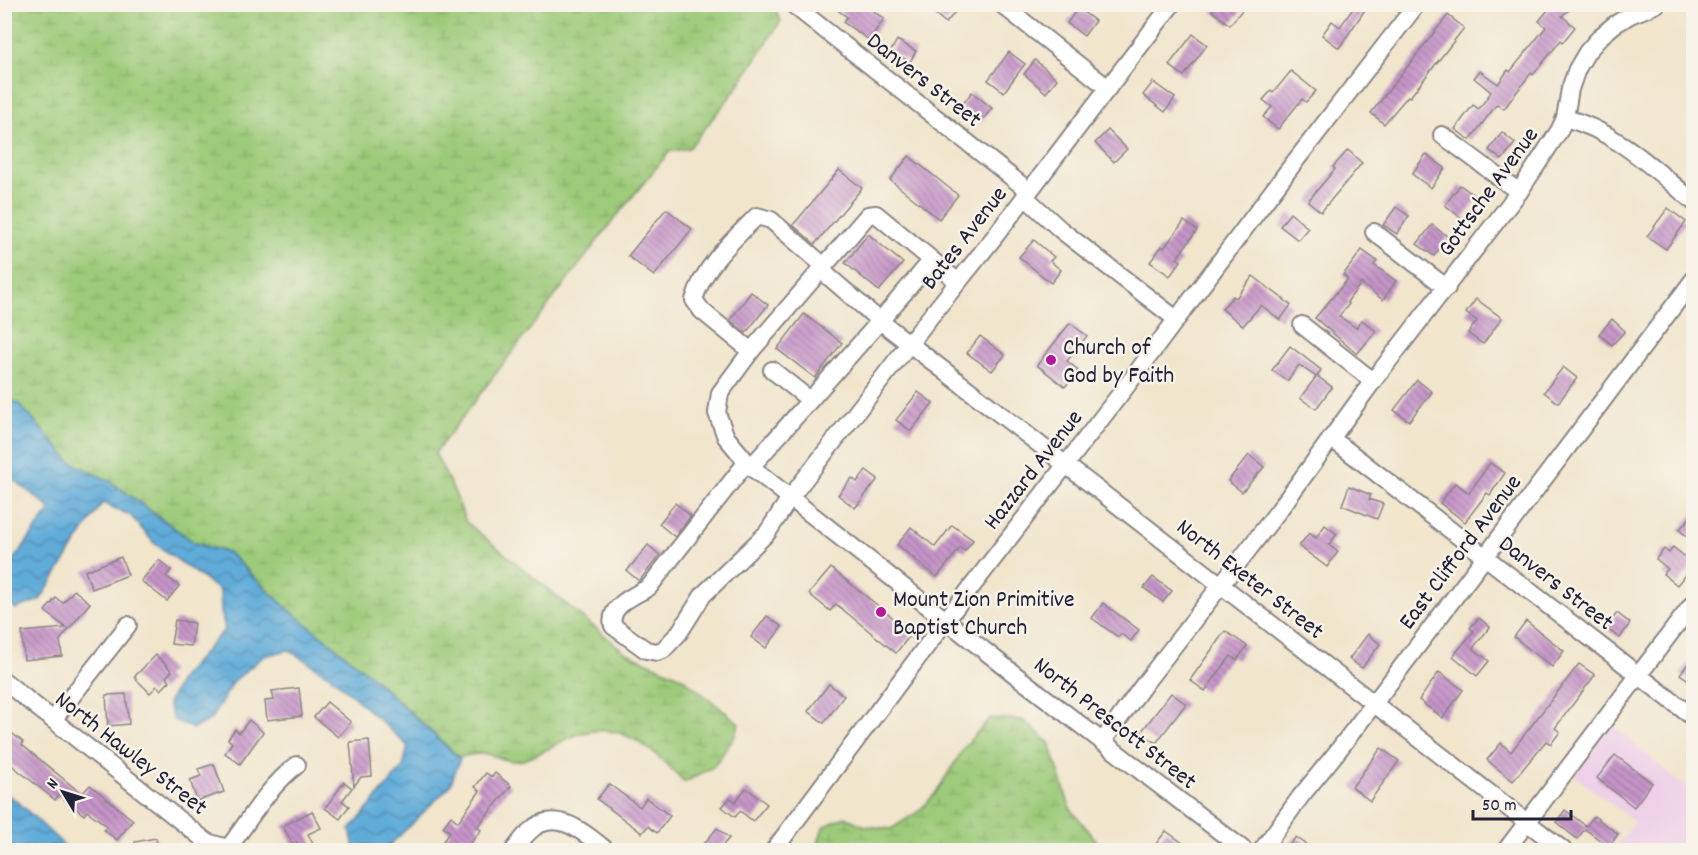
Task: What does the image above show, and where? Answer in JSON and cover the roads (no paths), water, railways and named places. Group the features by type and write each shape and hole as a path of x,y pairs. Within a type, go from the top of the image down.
{"street":[{"name":"Danvers Street","path":"792,4 1027,194 1062,230 1176,319"},
{"path":"1001,4 1108,88"},
{"name":"Bates Avenue","path":"748,465 649,587 626,600 614,614 613,626 646,650 657,652 663,650 679,633 703,595 767,533 790,498 1172,4"},
{"name":"Hazzard Avenue","path":"774,850 946,620 1417,4"},
{"name":"Gottsche Avenue","path":"1331,438 1519,192 1559,131 1565,118 1570,89 1577,69 1587,52 1614,25 1629,15 1657,4"},
{"path":"1565,118 1595,127 1623,145 1694,202"},
{"path":"1442,135 1519,192"},
{"name":"North Prescott Street","path":"958,282 876,214 868,215 751,351 720,393 717,413 726,437 748,465 1244,850"},
{"name":"North Exeter Street","path":"751,351 702,311 694,300 699,283 735,238 757,216 771,220 880,321 1563,850"},
{"path":"1374,232 1447,288"},
{"path":"748,465 810,400 932,260"},
{"name":"East Clifford Avenue","path":"1262,850 1694,279"},
{"path":"1302,325 1373,381"},
{"path":"772,370 810,400"},
{"name":"Danvers Street","path":"1331,438 1694,718"},
{"path":"1102,742 1331,438"},
{"path":"1506,850 1694,602"},
{"path":"53,720 128,625"},
{"name":"North Hawley Street","path":"4,681 207,842 230,850"},
{"path":"230,850 256,807 276,783 297,765"},
{"path":"514,850 538,825 552,821 575,827 606,850"}],"water":[{"path":"5,397 19,404 71,462 111,482 195,543 229,553 282,604 370,675 460,759 450,786 385,850 355,850 350,830 403,767 408,746 333,678 289,650 264,656 234,681 211,719 193,729 173,720 168,703 181,678 225,629 220,591 154,543 130,515 102,503 40,600 16,609 5,601 5,567 17,555 51,509 5,473"},
{"path":"4,792 17,801 69,850 5,850"}],"place":[{"name":"Church of God by Faith","path":"1051,360"},
{"name":"Mount Zion Primitive Baptist Church","path":"881,612"}]}
